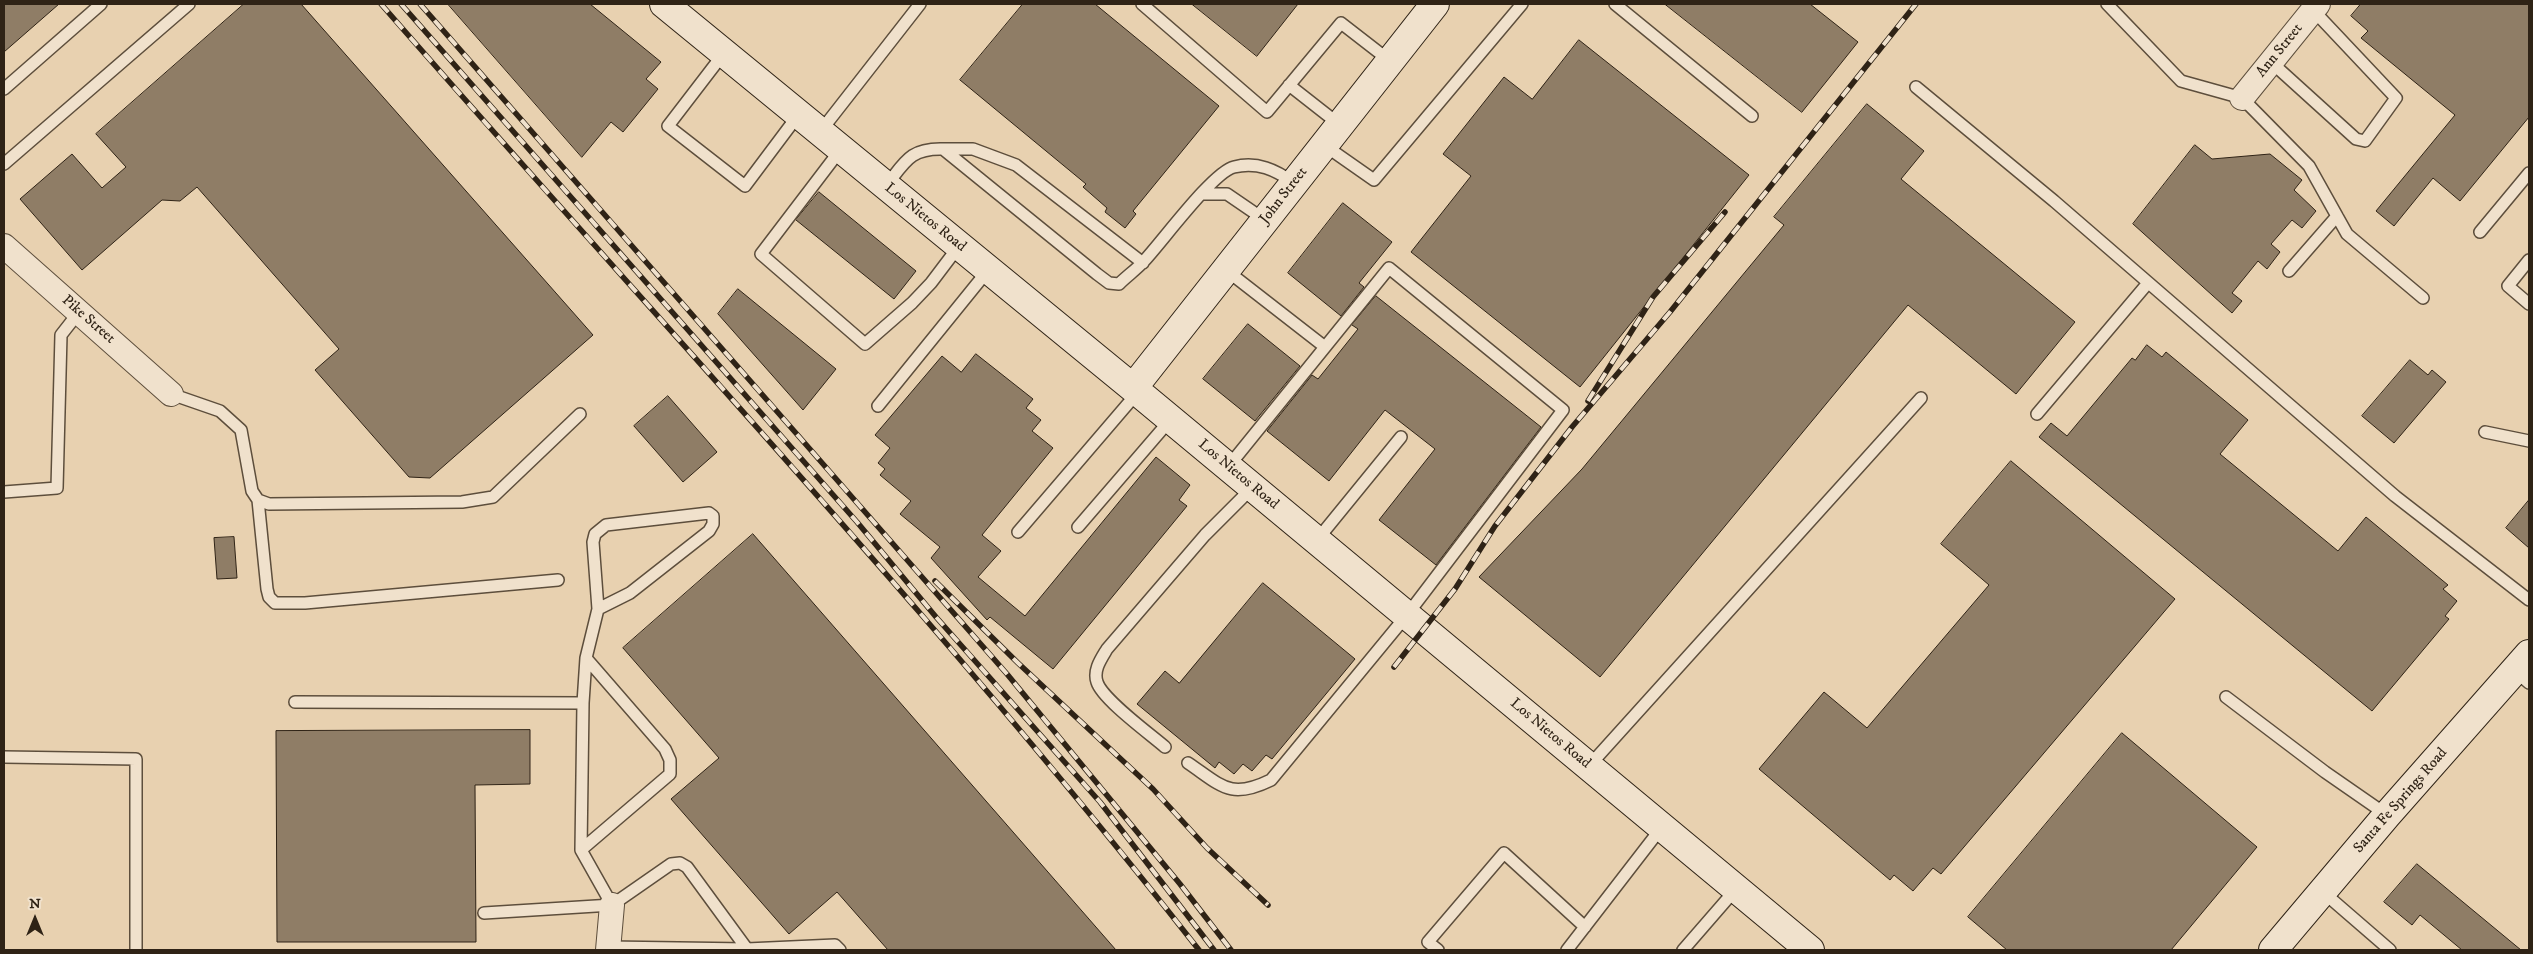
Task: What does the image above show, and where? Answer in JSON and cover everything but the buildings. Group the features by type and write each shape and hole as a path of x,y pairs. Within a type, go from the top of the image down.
{"main road":[{"name":"Los Nietos Road","path":"664,4 1136,390 1810,950"},
{"name":"John Street","path":"1136,390 1226,270 1435,4"},
{"name":"Santa Fe Springs Road","path":"2273,950 2388,815 2524,669"}],"street":[{"name":"Ann Street","path":"2242,98 2316,7"},
{"name":"Pike Street","path":"6,254 79,312 171,394"},
{"path":"609,948 612,905"}],"lane":[{"path":"4,89 101,4"},
{"path":"4,164 189,4"},
{"path":"920,4 830,141 761,254 865,344 912,303 931,283 960,246"},
{"path":"1142,4 1267,112 1341,23 1390,61"},
{"path":"1289,84 1332,135 1374,180 1522,4"},
{"path":"1615,4 1752,116"},
{"path":"2107,4 2181,81 2242,98 2309,166 2347,234 2423,298"},
{"path":"2271,62 2356,140 2365,141 2396,98 2316,7"},
{"path":"724,53 668,126 745,186 799,114"},
{"path":"1916,86 2395,496 2529,600"},
{"path":"886,186 911,156 925,148 973,149 1016,165 1143,263"},
{"path":"943,149 1109,283 1119,284 1143,263 1202,194 1232,167 1254,164 1266,166 1294,183"},
{"path":"2480,232 2529,173"},
{"path":"1202,194 1227,194 1265,220"},
{"path":"2289,272 2337,216"},
{"path":"2529,260 2508,286 2529,304"},
{"path":"1188,763 1227,790 1252,789 1271,780 1407,616 1564,410 1389,268 1228,467"},
{"path":"878,406 988,269"},
{"path":"1226,270 1325,347"},
{"path":"2037,414 2148,283"},
{"path":"4,492 57,488 61,335 79,312"},
{"path":"1018,532 1136,390"},
{"path":"171,394 220,411 241,430 252,491 258,500 267,590 269,597 275,603 305,603 558,580"},
{"path":"1589,766 1921,398"},
{"path":"258,500 269,504 462,502 493,497 580,414"},
{"path":"1078,527 1171,419"},
{"path":"2485,432 2529,441"},
{"path":"1317,540 1400,437"},
{"path":"1166,748 1105,695 1097,682 1097,667 1107,649 1205,535 1253,487"},
{"path":"598,608 630,593 695,542 709,530 713,524 713,516 709,513 615,524 599,529 593,542 598,608 586,658 583,703 581,850 612,905"},
{"path":"581,850 670,774 670,760 665,749 586,658"},
{"path":"2226,697 2326,772 2388,815"},
{"path":"294,702 583,703"},
{"path":"4,757 136,759 136,950"},
{"path":"1567,950 1662,827"},
{"path":"1438,950 1428,942 1504,853 1585,927"},
{"path":"484,913 612,905 672,864 680,863 687,867 747,948"},
{"path":"1683,950 1736,889"},
{"path":"2323,892 2390,950"},
{"path":"609,948 747,948 835,945 840,950"}],"railway":[{"path":"381,4 899,589 1101,828 1199,950"},
{"path":"401,4 857,522 936,617 1100,802 1214,950"},
{"path":"420,4 1007,674 1180,884 1231,950"},
{"path":"1394,667 1455,589 1495,526 1572,427 1670,312 1916,4"},
{"path":"1588,401 1653,297 1725,212"},
{"path":"935,581 1018,663 1153,789 1207,848 1268,905"}]}
